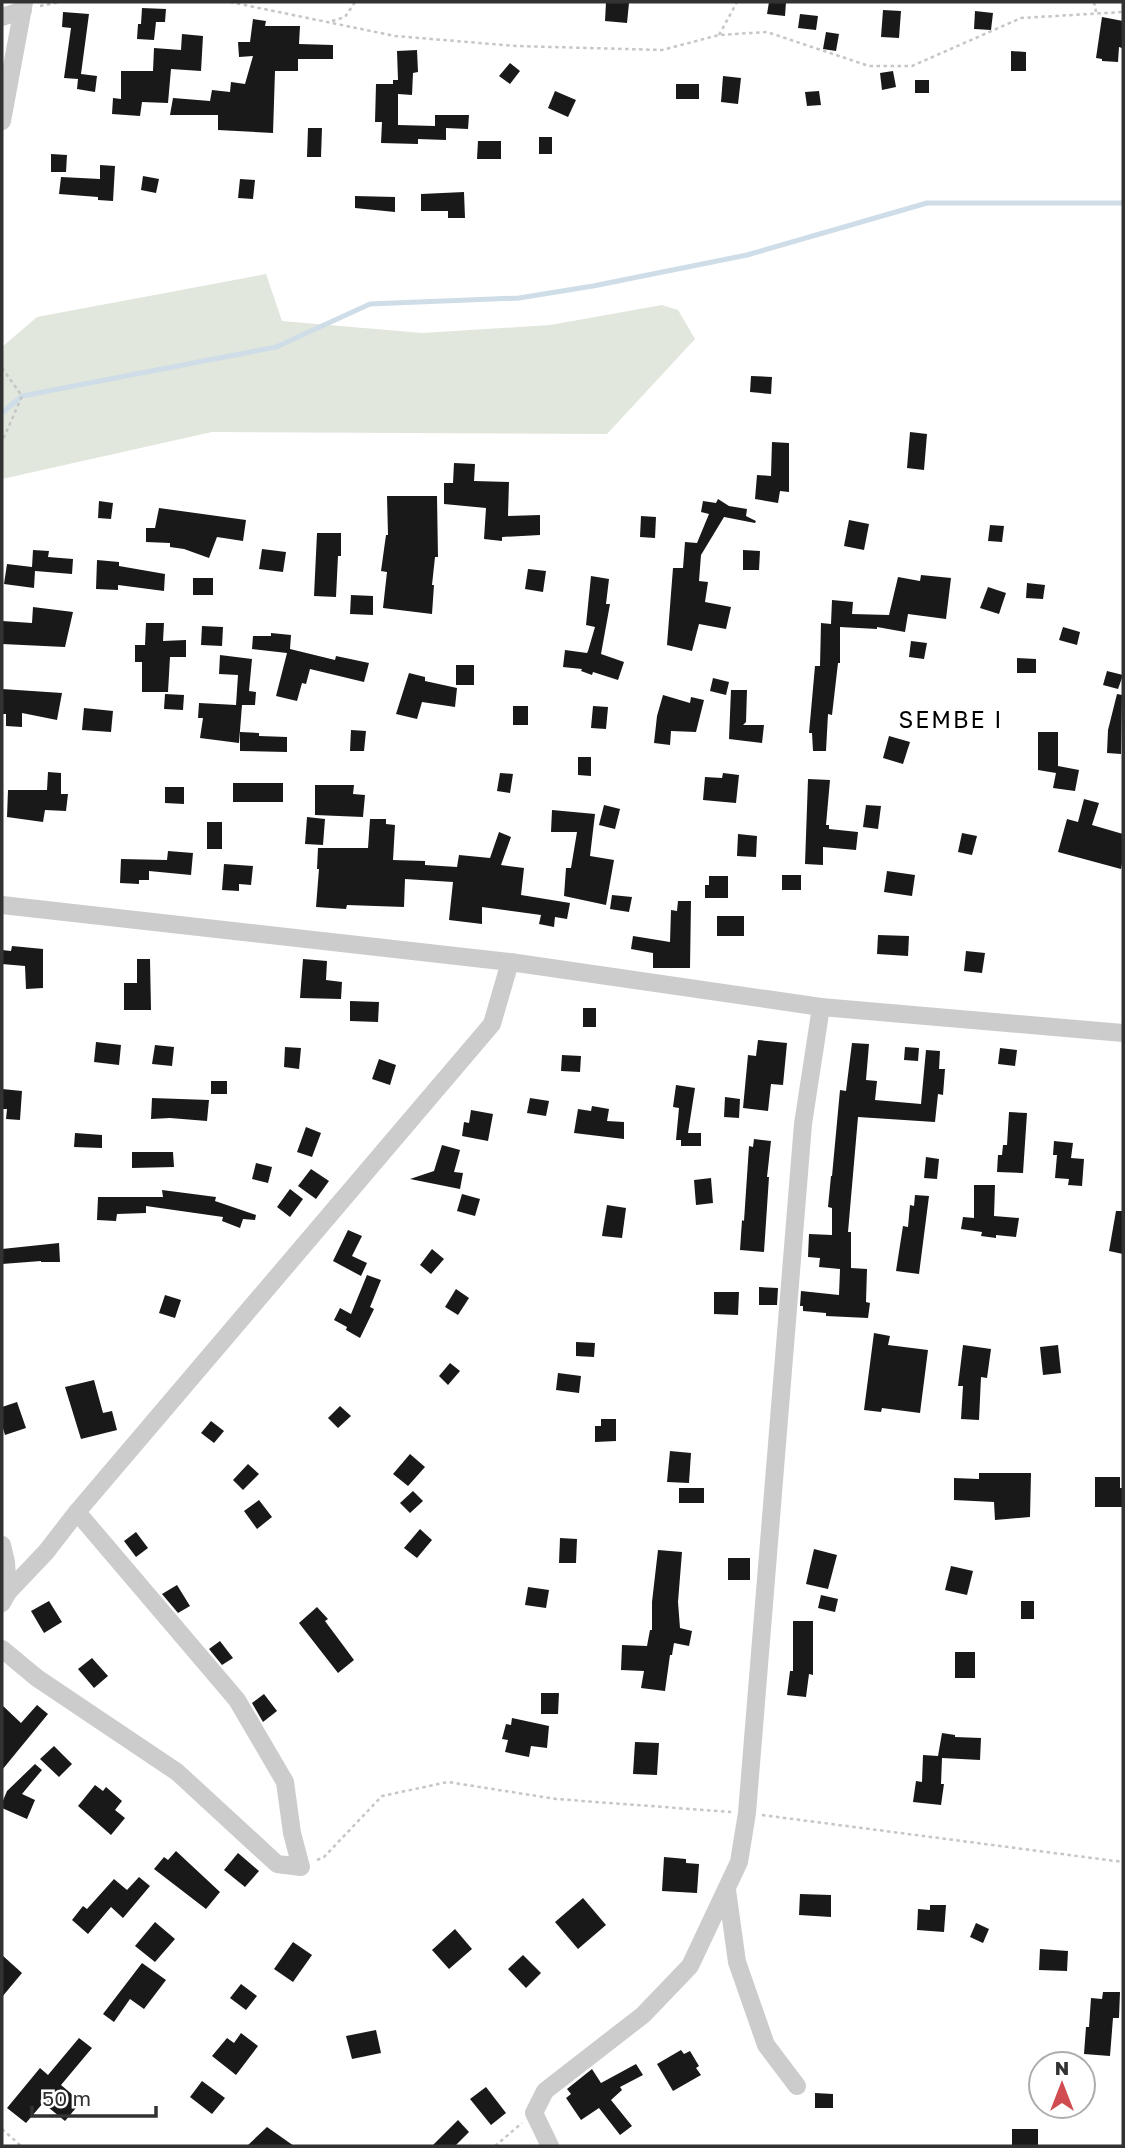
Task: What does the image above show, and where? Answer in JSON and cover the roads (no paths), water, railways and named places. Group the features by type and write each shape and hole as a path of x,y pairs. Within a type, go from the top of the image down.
{"street":[{"path":"2,17 23,6"},
{"path":"2,121 23,6"},
{"path":"2,905 510,962 821,1006 1123,1033"},
{"path":"5,1597 492,1024 510,962"},
{"path":"550,2146 534,2113 545,2091 643,2015 690,1966 739,1862 747,1813 803,1124 821,1006"},
{"path":"2,1649 37,1678 177,1772 277,1864 301,1867 292,1833 285,1782 237,1700 76,1512"},
{"path":"2,1545 6,1562 5,1597"},
{"path":"727,1890 737,1962 766,2045 797,2086"}],"waterway":[{"path":"2,413 22,396 276,347 370,304 519,298 593,286 747,255 927,203 1123,203"}],"district":[{"name":"SEMBE I","path":"951,719"}]}
